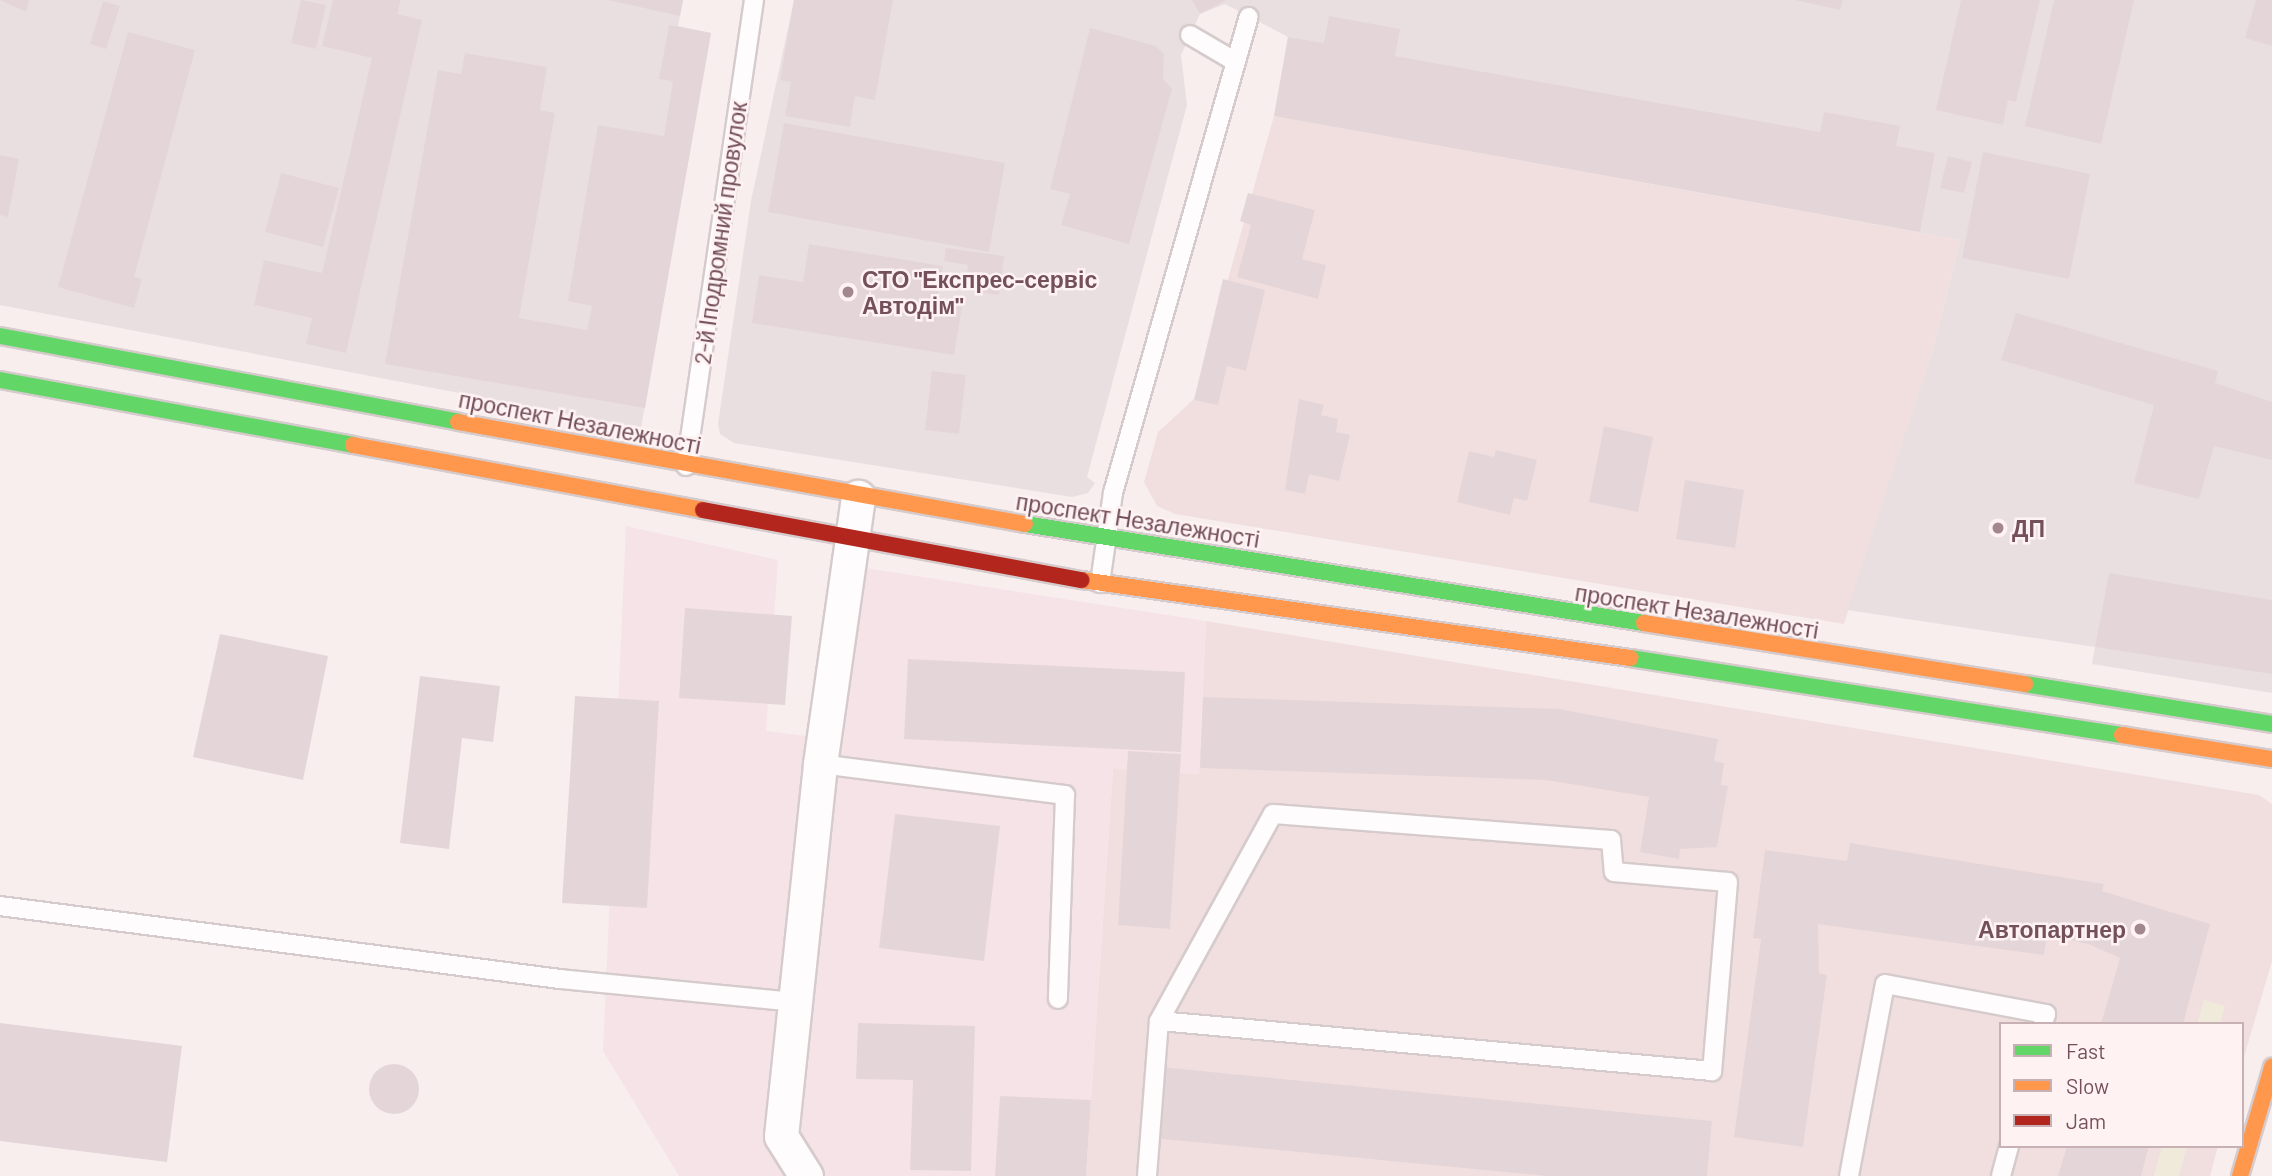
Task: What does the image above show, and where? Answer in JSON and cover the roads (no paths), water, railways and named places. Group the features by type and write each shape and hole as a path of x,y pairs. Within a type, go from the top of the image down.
{"main road":[{"name":"проспект Незалежності","path":"0,336 858,497 2272,724"},
{"path":"0,380 850,541 1100,583 1402,622 2272,759"},
{"path":"2240,1176 2272,1067"}],"street":[{"path":"806,1176 781,1136 820,764 858,497"}],"lane":[{"name":"2-й Іподромний провулок","path":"686,466 754,0"},
{"path":"1100,583 1113,493 1249,17"},
{"path":"1190,35 1236,62"},
{"path":"820,764 1065,795 1058,999"},
{"path":"1147,1176 1159,1021 1273,814 1611,840 1615,872 1728,882 1712,1071 1159,1021"},
{"path":"0,906 560,979 795,1002"},
{"path":"1849,1176 1885,984 2046,1014 2044,1022"},
{"path":"2001,1176 2008,1148"}],"place":[{"name":"СТО \"Експрес-сервіс Автодім\"","path":"848,292"},
{"name":"ДП","path":"1998,528"},
{"name":"Автопартнер","path":"2140,929"}]}
